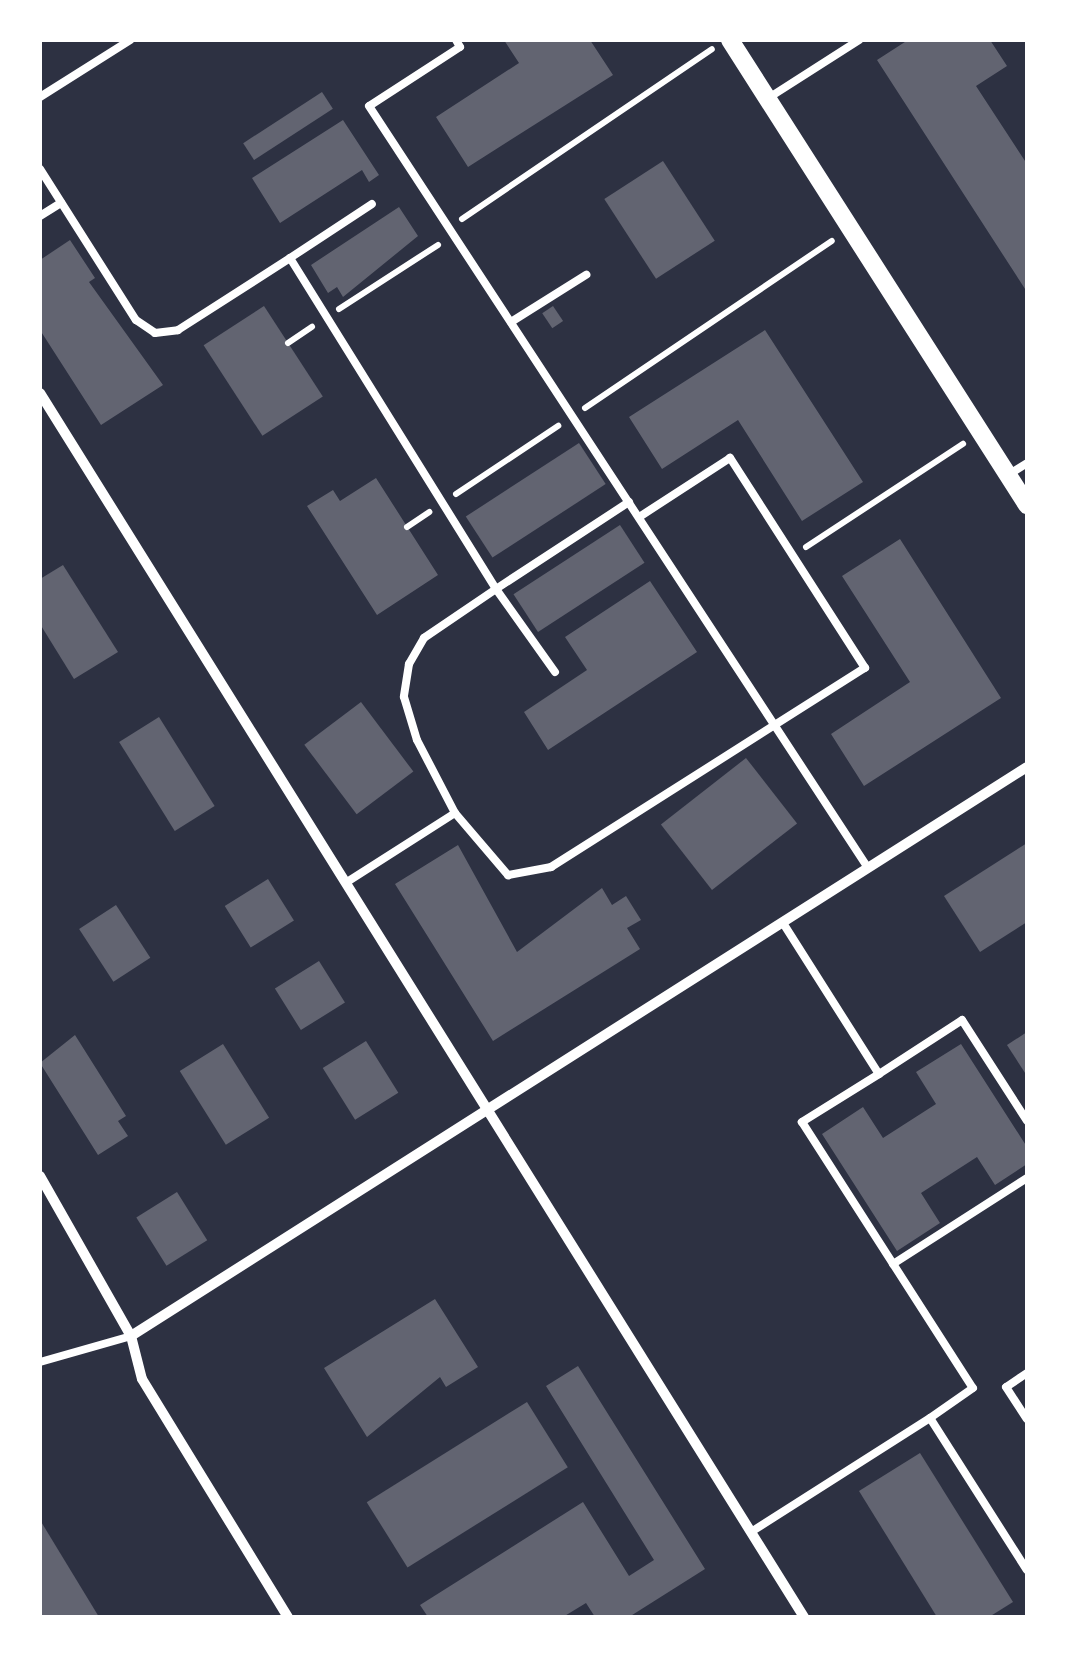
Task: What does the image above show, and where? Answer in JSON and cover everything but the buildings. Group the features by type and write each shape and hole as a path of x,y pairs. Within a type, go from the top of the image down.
{"street":[{"path":"728,40 1027,505"},
{"path":"40,393 804,1617"},
{"path":"132,1336 1027,767"},
{"path":"40,1176 132,1336 142,1378 288,1617"}],"lane":[{"path":"40,97 130,40"},
{"path":"456,40 460,47 369,106 868,868"},
{"path":"766,100 859,40"},
{"path":"40,168 136,320 155,334 178,330 372,204"},
{"path":"40,216 62,203"},
{"path":"290,258 448,499 496,588 554,672"},
{"path":"511,322 586,274"},
{"path":"629,502 424,638 409,664 404,697 417,740 455,813 508,874 551,868 865,668 730,458 639,517"},
{"path":"1008,476 1027,463"},
{"path":"347,882 455,813"},
{"path":"783,923 879,1074"},
{"path":"751,1532 973,1388 802,1122 962,1020 1027,1122"},
{"path":"893,1264 1027,1178"},
{"path":"40,1362 132,1336"},
{"path":"1027,1373 1006,1387 1027,1419"},
{"path":"930,1418 1027,1570"}],"path":[{"path":"288,343 444,241 448,228 728,40"},
{"path":"407,526 849,230"},
{"path":"793,556 980,433"}]}
